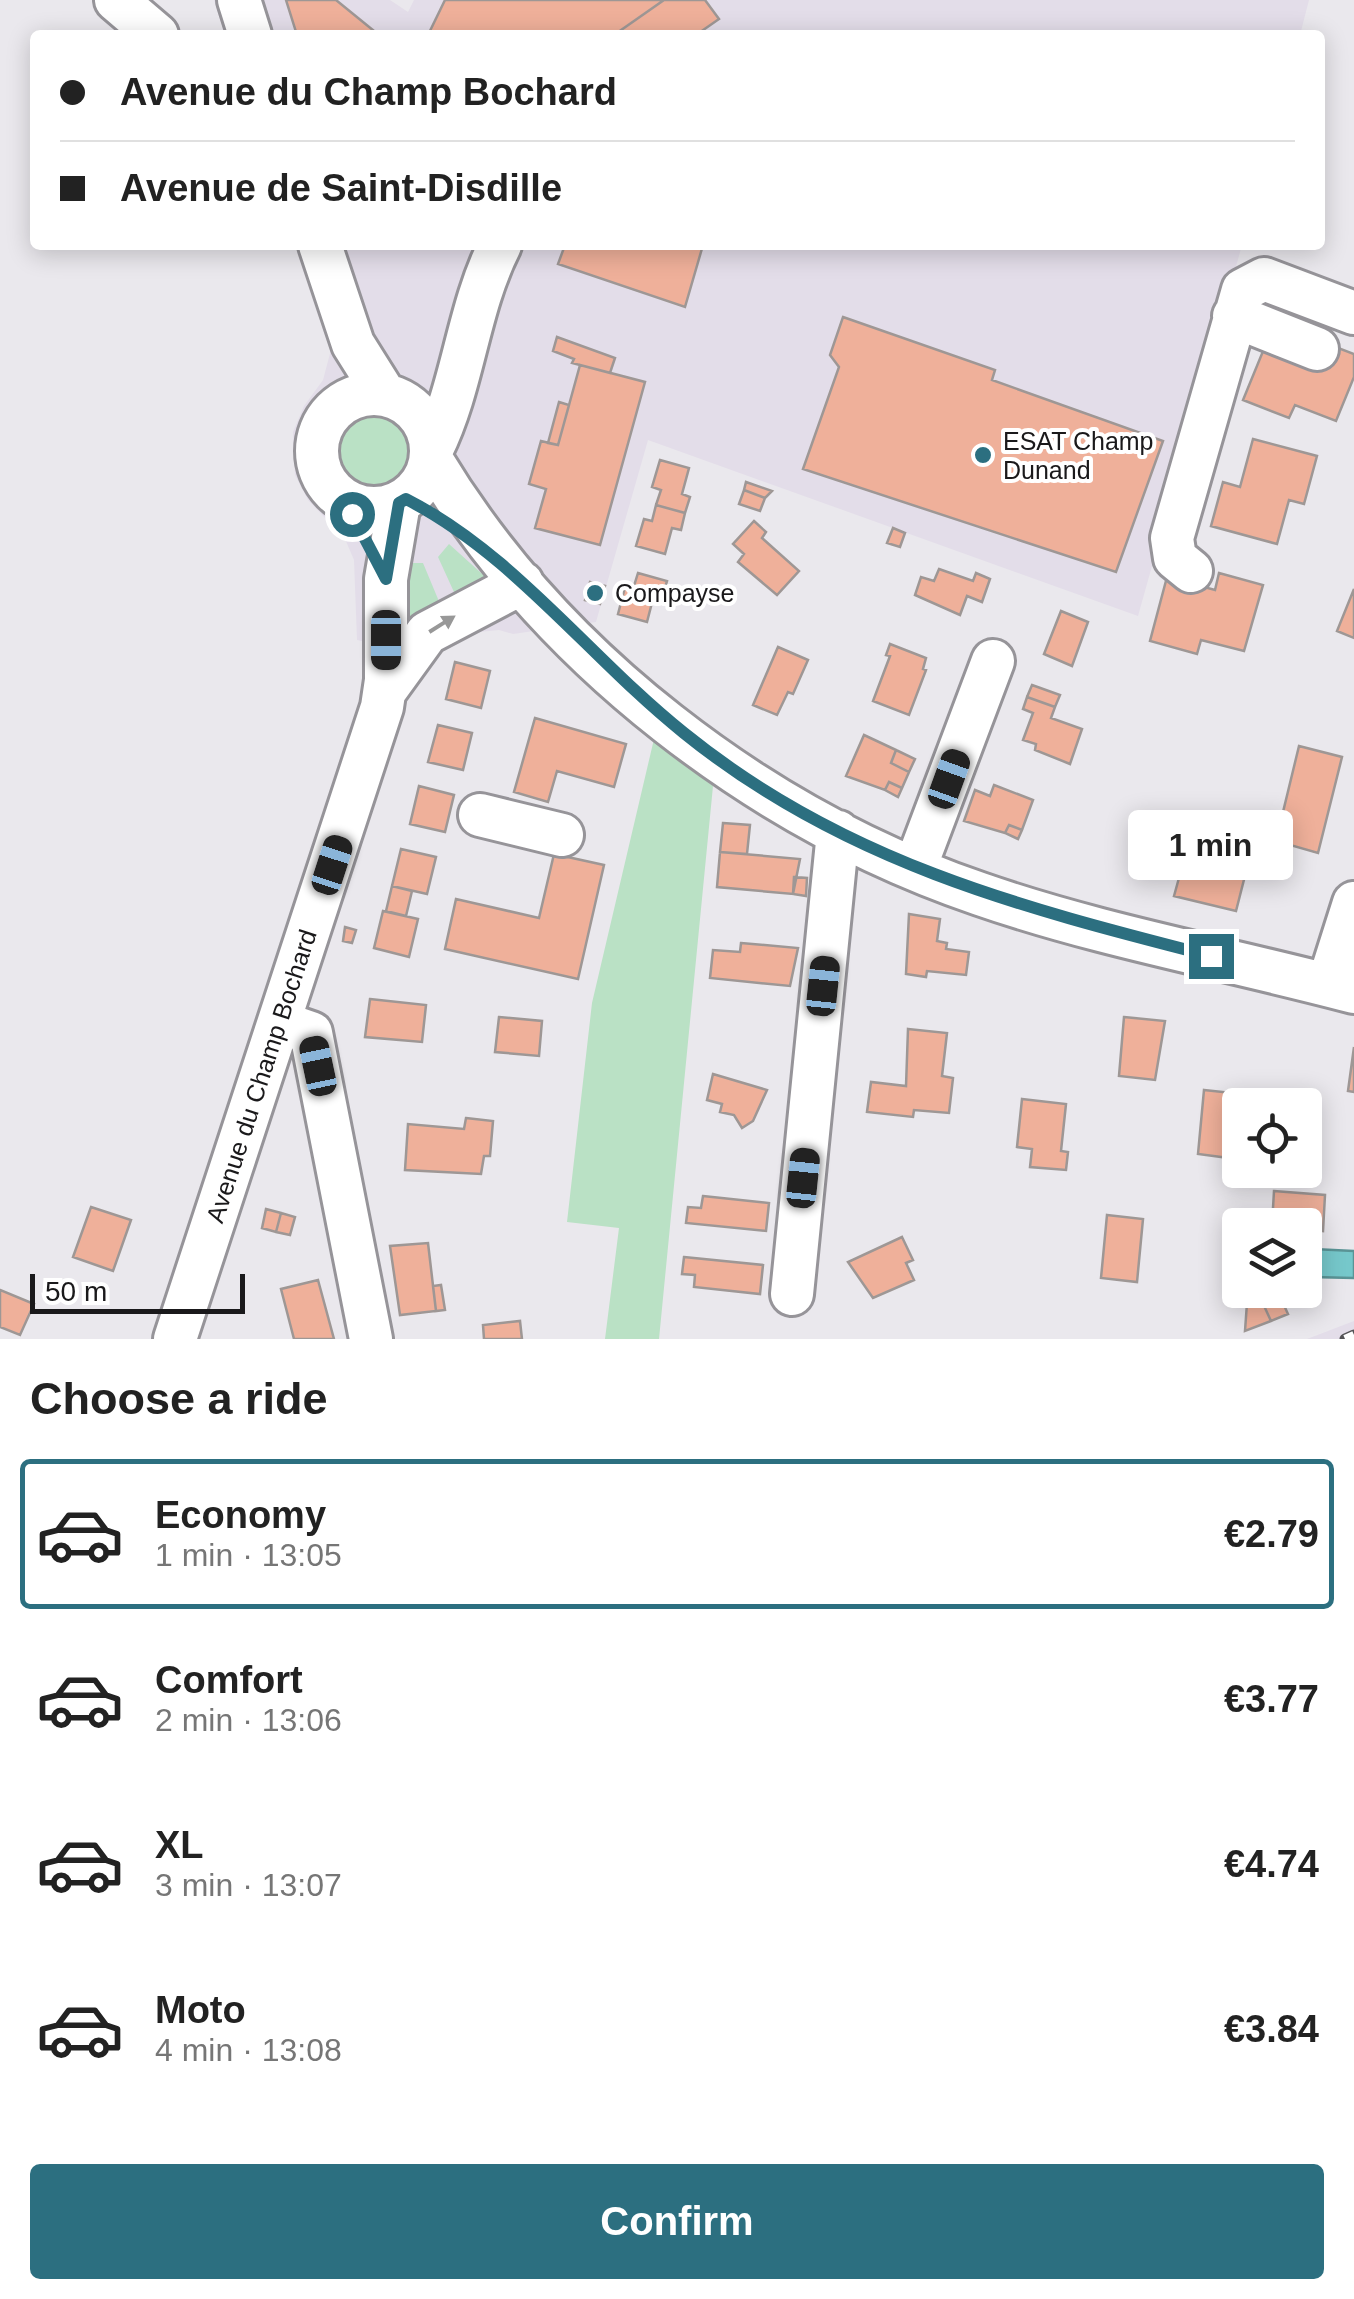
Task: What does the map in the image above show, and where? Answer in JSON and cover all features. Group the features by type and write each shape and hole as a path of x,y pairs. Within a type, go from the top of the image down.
{"street":[{"path":"116,0 150,30"},
{"path":"239,0 248,30"},
{"path":"322,250 354,344 389,396 422,420 431,454 452,494 522,583 596,658 684,734 758,785 838,832 915,868 1044,914 1341,988 1354,903"},
{"path":"354,344 318,437 317,460 324,480 339,496 374,509 402,501 422,482 448,415 455,371 480,290 498,250"},
{"path":"1191,571 1175,558 1172,538 1242,300 1272,281 1354,313"},
{"path":"1242,300 1317,349"},
{"path":"328,418 353,398 389,396 455,371"},
{"name":"Avenue du Champ Bochard","path":"339,496 364,533 386,579"},
{"path":"402,501 450,526 522,583"},
{"name":"Avenue du Champ Bochard","path":"175,1339 374,734 384,692 386,579 402,501"},
{"path":"384,692 427,633 522,583"},
{"path":"915,868 993,660"},
{"path":"480,815 562,835"},
{"path":"792,1294 838,832"},
{"path":"279,1022 311,1033 370,1339"}],"shaded area":[{"path":"214,0 390,0 408,12 414,0 1309,0 1301,30 223,30"},
{"path":"299,250 1241,250 1138,616 648,440 596,622 513,634 499,630 470,633 434,657 357,640 354,560 345,539 308,500 295,475 293,432 304,406 323,380 332,346"},
{"path":"1354,1321 1354,1339 1307,1339"}],"green space":[{"path":"374,417 398,427 408,451 398,475 374,485 350,475 340,451 350,427"},
{"path":"449,544 490,581 459,603 438,557"},
{"path":"406,563 423,563 443,611 406,635"},
{"path":"654,739 713,786 659,1339 605,1339 619,1228 567,1222 592,1003"}],"water":[{"path":"1322,1249 1354,1251 1354,1278 1322,1277"}],"building":[{"path":"286,0 336,0 373,30 295,30"},
{"path":"445,0 664,0 621,30 430,30"},
{"path":"664,0 705,0 719,19 703,30 621,30"},
{"path":"563,250 702,250 685,307 558,264"},
{"name":"ESAT Champ Dunand","path":"843,317 995,370 992,380 1163,441 1116,572 803,469 839,367 830,355"},
{"path":"557,337 615,358 610,373 572,363 574,359 553,351"},
{"path":"1268,339 1320,341 1354,354 1354,377 1336,421 1295,405 1289,418 1243,400"},
{"path":"580,365 645,382 600,545 535,528 546,489 529,484 541,441 558,445"},
{"path":"559,402 569,405 558,445 548,443"},
{"path":"1253,439 1317,456 1304,504 1289,500 1277,544 1211,526 1223,482 1240,487"},
{"path":"660,460 689,468 682,494 690,497 685,513 656,505 661,490 652,487"},
{"path":"746,482 772,491 765,498 744,490"},
{"path":"744,490 765,498 760,511 739,504"},
{"path":"656,505 685,513 681,530 672,528 665,554 636,546 644,519 652,521"},
{"path":"754,521 766,532 762,538 799,571 777,595 738,562 744,554 733,544"},
{"path":"893,528 905,533 900,547 887,543"},
{"path":"939,569 973,581 976,573 990,579 982,602 967,596 960,615 915,595 921,577 934,581"},
{"path":"638,573 667,581 662,598 654,595 647,622 618,614 625,587 633,589"},
{"path":"1219,573 1263,585 1244,651 1201,640 1197,654 1150,641 1167,577 1215,590"},
{"name":"Compayse","path":"590,582 605,586 600,604 585,600"},
{"path":"1354,589 1354,638 1337,631"},
{"path":"1061,611 1088,622 1072,666 1044,654"},
{"path":"890,644 926,658 926,670 909,715 873,701 890,656 886,655"},
{"path":"778,647 808,660 793,694 788,692 777,715 753,705"},
{"path":"455,662 490,671 481,708 446,699"},
{"path":"1032,685 1060,695 1055,707 1027,697"},
{"path":"1027,697 1055,707 1051,718 1082,729 1070,764 1035,750 1036,744 1023,740 1033,713 1023,709"},
{"path":"535,718 626,744 614,787 557,771 548,802 514,792"},
{"path":"438,725 472,733 463,770 428,762"},
{"path":"864,735 896,750 891,763 909,772 902,788 889,782 885,790 846,776"},
{"path":"1299,746 1342,757 1318,853 1276,841"},
{"path":"896,750 915,759 909,772 891,763"},
{"path":"889,782 902,788 898,797 885,790"},
{"path":"994,785 1033,800 1022,830 1009,825 1005,833 964,821 975,790 990,796"},
{"path":"419,786 454,795 445,832 410,824"},
{"path":"723,823 750,825 747,854 720,852"},
{"path":"1009,825 1022,830 1018,839 1005,833"},
{"path":"1190,838 1250,856 1236,911 1174,896"},
{"path":"401,849 436,857 427,894 392,886"},
{"path":"720,852 800,859 793,894 717,887"},
{"path":"554,854 604,865 578,979 445,949 456,899 539,918"},
{"path":"794,877 807,878 806,896 793,894"},
{"path":"392,886 412,891 406,916 386,911"},
{"path":"383,911 418,919 409,957 374,948"},
{"path":"909,914 940,919 937,941 947,943 946,949 969,952 966,975 927,971 926,977 906,974"},
{"path":"345,927 356,930 352,943 343,941"},
{"path":"741,943 798,948 790,986 710,978 713,950 740,952"},
{"path":"370,999 426,1005 422,1042 365,1037"},
{"path":"499,1017 542,1021 539,1056 495,1052"},
{"path":"1124,1017 1165,1021 1155,1080 1119,1076"},
{"path":"908,1029 947,1033 942,1076 953,1078 949,1113 914,1110 913,1117 867,1112 871,1082 906,1086"},
{"path":"1354,1047 1354,1092 1348,1091"},
{"path":"713,1074 767,1090 753,1121 742,1128 734,1115 720,1112 722,1104 707,1100"},
{"path":"1204,1090 1222,1092 1222,1157 1198,1154"},
{"path":"1022,1099 1066,1104 1061,1151 1068,1152 1066,1170 1030,1167 1032,1149 1017,1147"},
{"path":"466,1118 493,1121 490,1156 484,1156 481,1174 405,1170 408,1124 464,1129"},
{"path":"1274,1191 1325,1195 1323,1231 1322,1208 1273,1208"},
{"path":"703,1196 769,1203 766,1231 686,1223 688,1207 701,1208"},
{"path":"91,1207 131,1220 113,1271 73,1257"},
{"path":"266,1209 281,1213 276,1232 262,1228"},
{"path":"281,1213 295,1217 290,1235 276,1232"},
{"path":"1107,1215 1143,1219 1137,1282 1101,1278"},
{"path":"902,1237 913,1260 906,1263 914,1280 873,1298 848,1262"},
{"path":"428,1243 436,1311 400,1315 390,1246"},
{"path":"684,1257 763,1265 760,1294 694,1287 695,1275 682,1274"},
{"path":"318,1280 334,1339 294,1339 281,1289"},
{"path":"441,1285 445,1310 436,1311 433,1286"},
{"path":"0,1290 34,1304 20,1335 0,1327"},
{"path":"1247,1308 1265,1308 1271,1321 1245,1331"},
{"path":"1265,1308 1285,1308 1288,1314 1271,1321"},
{"path":"520,1321 522,1339 484,1339 483,1325"}],"railway":[{"path":"1345,1339 1354,1335"}],"place":[{"name":"ESAT Champ Dunand","path":"983,455"},
{"name":"Compayse","path":"595,593"}],"route":[{"path":"352,514 386,579 399,503 406,499 435,515 522,583 596,658 684,734 758,785 838,832 976,893 1211,956"}]}
